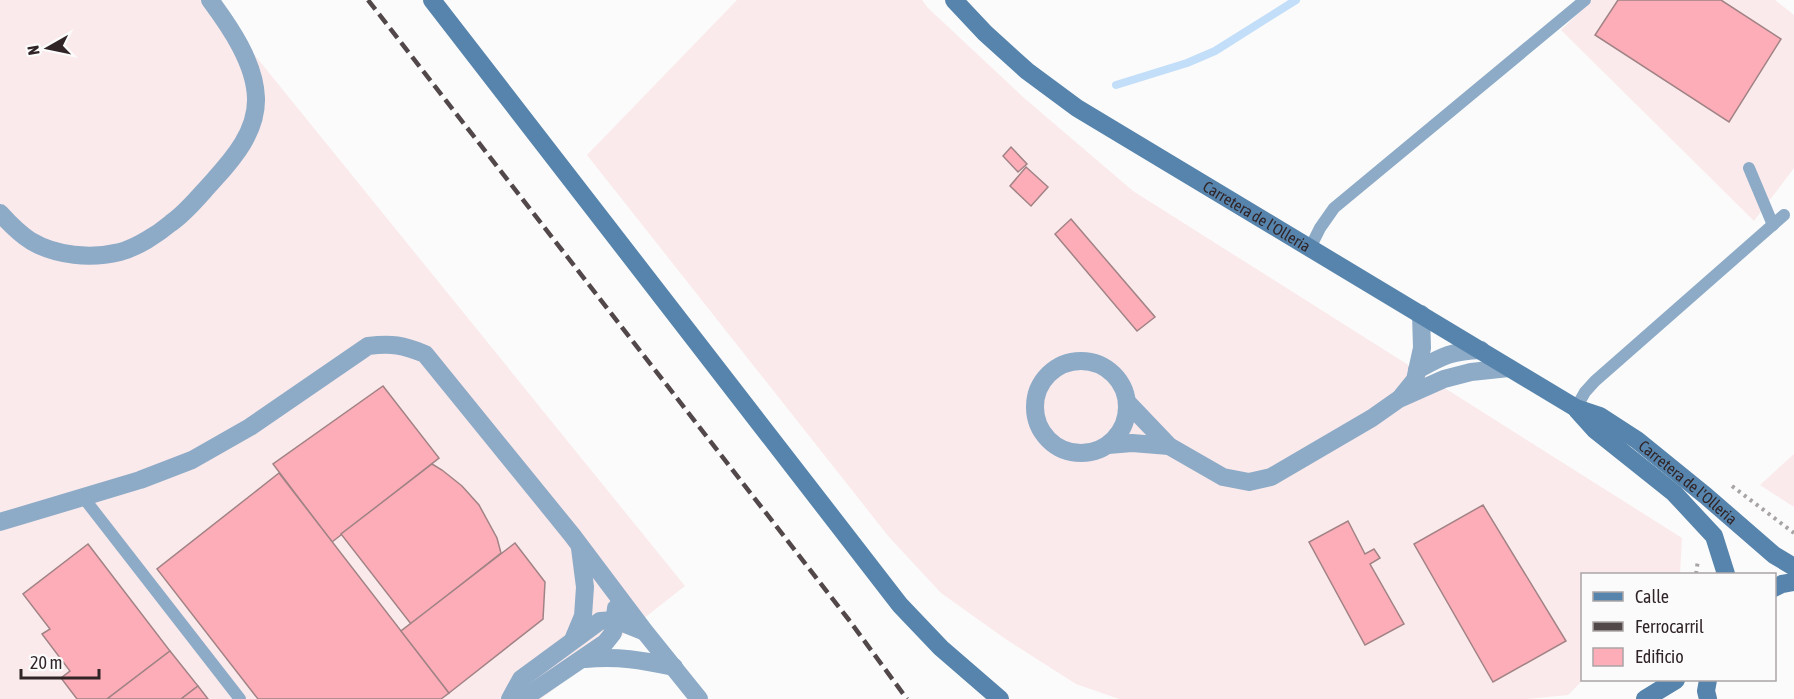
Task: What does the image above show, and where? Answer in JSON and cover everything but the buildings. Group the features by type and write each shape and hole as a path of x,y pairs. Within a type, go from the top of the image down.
{"street":[{"path":"0,213 31,241 58,252 91,256 121,252 149,238 173,222 201,195 246,139 253,119 256,98 253,76 243,51 231,28 210,0"},
{"path":"432,0 900,604 942,648 1000,699"},
{"name":"Carretera de l'Olleria","path":"954,0 985,33 1027,71 1077,108 1576,408 1600,416 1637,440 1774,555 1794,567"},
{"path":"1399,399 1415,380 1422,348 1421,314"},
{"path":"0,522 140,480 192,460 250,427 368,346 388,344 405,346 425,354 580,546 699,699"},
{"path":"1417,370 1448,354 1462,350 1481,350"},
{"path":"1083,360 1098,364 1112,373 1122,386 1127,402 1126,418 1119,433 1108,445 1095,452 1079,454 1063,450 1049,442 1040,429 1035,410 1036,394 1043,380 1055,368 1083,360"},
{"path":"1127,402 1169,446 1223,477 1238,481 1258,481 1270,477 1372,418 1399,399 1444,379 1471,372 1509,368"},
{"name":"Carretera de l'Olleria","path":"1576,408 1595,430 1674,493 1714,536 1726,573"},
{"path":"1108,445 1132,443 1169,446"},
{"path":"573,640 583,615 585,587 580,546"},
{"path":"1776,587 1794,582"},
{"path":"514,699 533,692 605,643 613,633 617,595"},
{"path":"510,699 521,679 600,621 615,620 645,632"},
{"path":"584,659 610,656 636,658 674,667"},
{"path":"1645,699 1674,681"},
{"path":"1708,681 1706,691 1708,699"}],"lane":[{"path":"1310,248 1334,208 1585,0"},
{"path":"1749,168 1773,225"},
{"path":"1576,408 1585,392 1595,381 1784,215"},
{"path":"82,497 240,699"}],"shaded area":[{"path":"0,0 210,0 685,586 541,699 0,699"},
{"path":"737,0 922,0 1023,97 1133,191 1682,538 1680,573 1581,573 1582,681 1568,695 1527,699 1119,699 1076,684 1007,640 941,593 889,537 587,155"},
{"path":"1592,0 1775,0 1794,15 1794,168 1754,221 1561,30"},
{"path":"1794,454 1794,507 1760,485"}],"waterway":[{"path":"1116,85 1187,63 1215,51 1296,0"}],"railway":[{"path":"368,0 849,620 907,699"}]}
